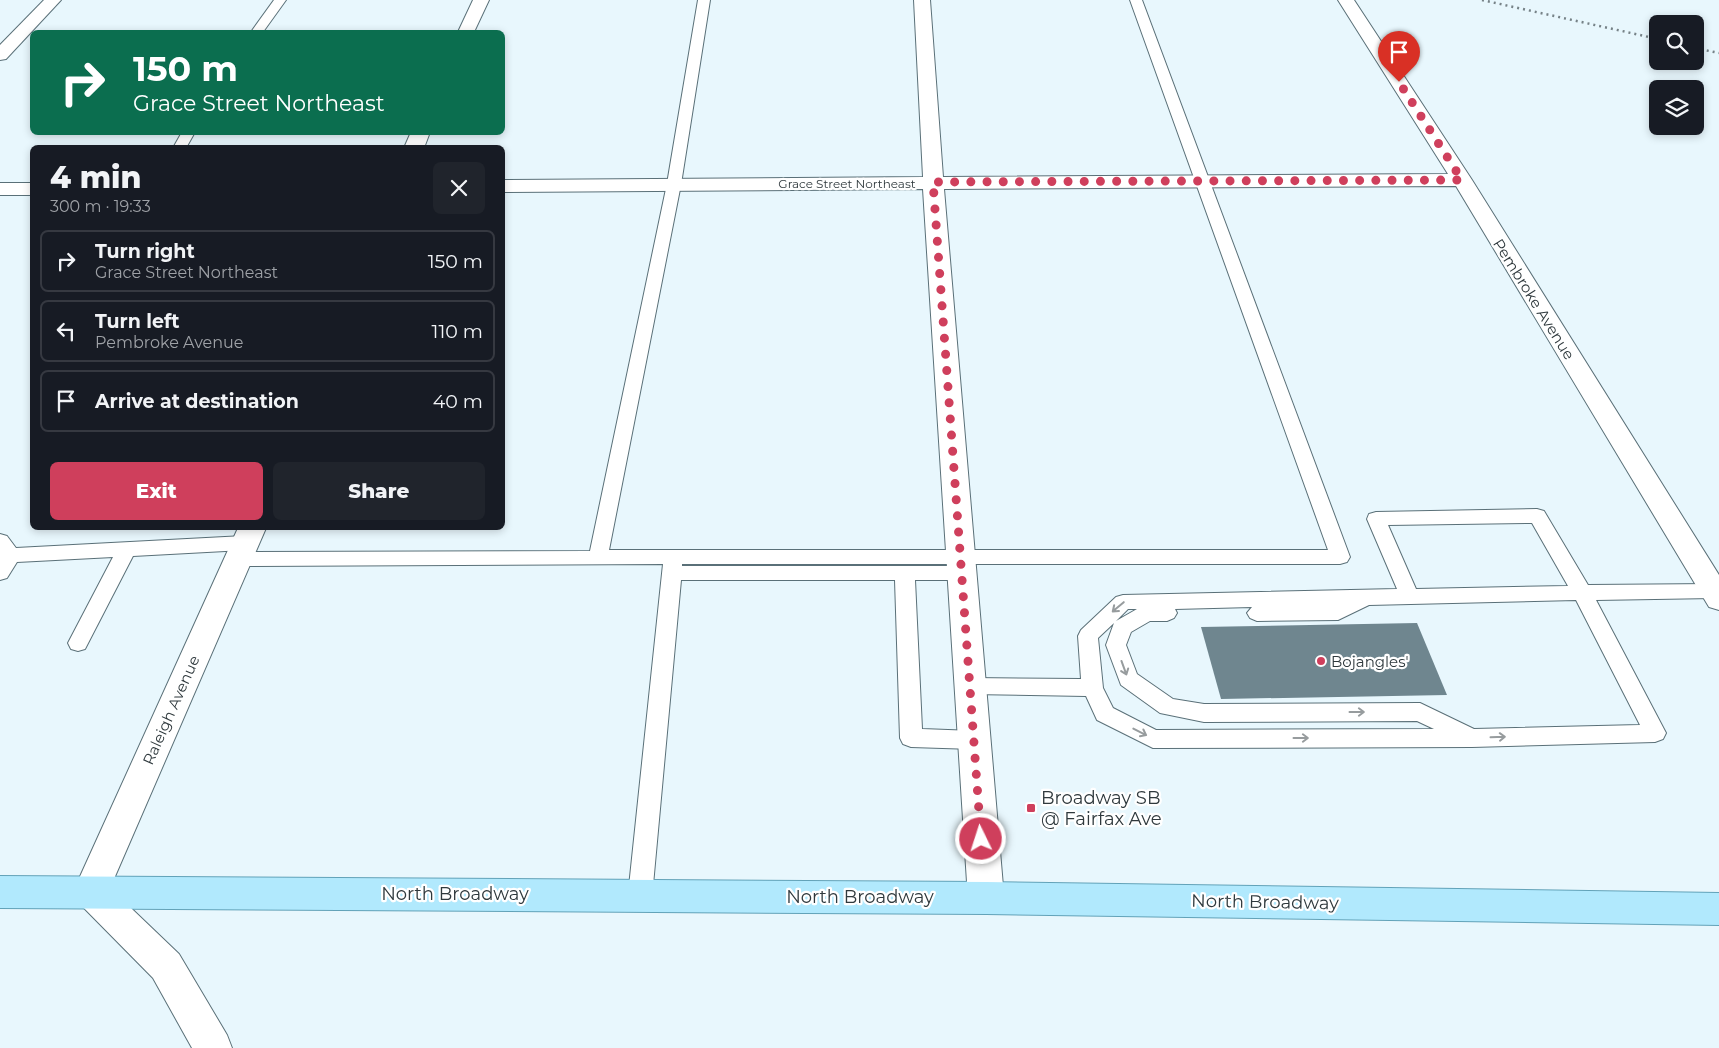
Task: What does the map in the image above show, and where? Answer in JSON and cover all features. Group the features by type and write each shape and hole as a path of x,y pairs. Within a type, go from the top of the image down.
{"main road":[{"name":"North Broadway","path":"0,892 986,898 1719,909"}],"street":[{"path":"0,55 53,0"},
{"path":"467,30 481,0"},
{"path":"922,0 933,182 986,898"},
{"name":"Pembroke Avenue","path":"1346,0 1462,180 1716,595"},
{"name":"Grace Street Northeast","path":"505,186 1462,180"},
{"path":"0,189 30,189"},
{"name":"Raleigh Avenue","path":"91,892 245,543"},
{"path":"91,892 166,966 213,1048"}],"lane":[{"path":"258,30 280,0"},
{"path":"598,557 674,184 704,0"},
{"path":"673,565 961,564 1340,557 1136,0"},
{"path":"1410,597 1376,519 1537,516 1582,592 1655,733 1472,738 1153,738 1105,714 1092,688 1088,636 1123,602 1365,598 1410,597 1582,592 1716,595"},
{"path":"0,573 6,548 126,550 245,543 598,557 673,565 904,573 961,564"},
{"path":"78,643 126,550"},
{"path":"640,896 673,565"},
{"path":"904,573 911,738 974,740"},
{"path":"1365,598 1338,612 1147,613 1122,627 1116,645 1128,678 1168,707 1204,713 1420,712 1472,738"},
{"path":"970,686 1092,688"}],"building":[{"name":"Bojangles'","path":"1417,623 1447,695 1221,699 1201,627"}],"railway":[{"path":"1482,0 1649,37"},
{"path":"1704,50 1719,53"}],"place":[{"name":"Bojangles'","path":"1321,661"},
{"name":"Broadway SB @ Fairfax Ave","path":"1031,808"}],"route":[{"path":"981,839 933,182 1462,180 1399,82"}]}
